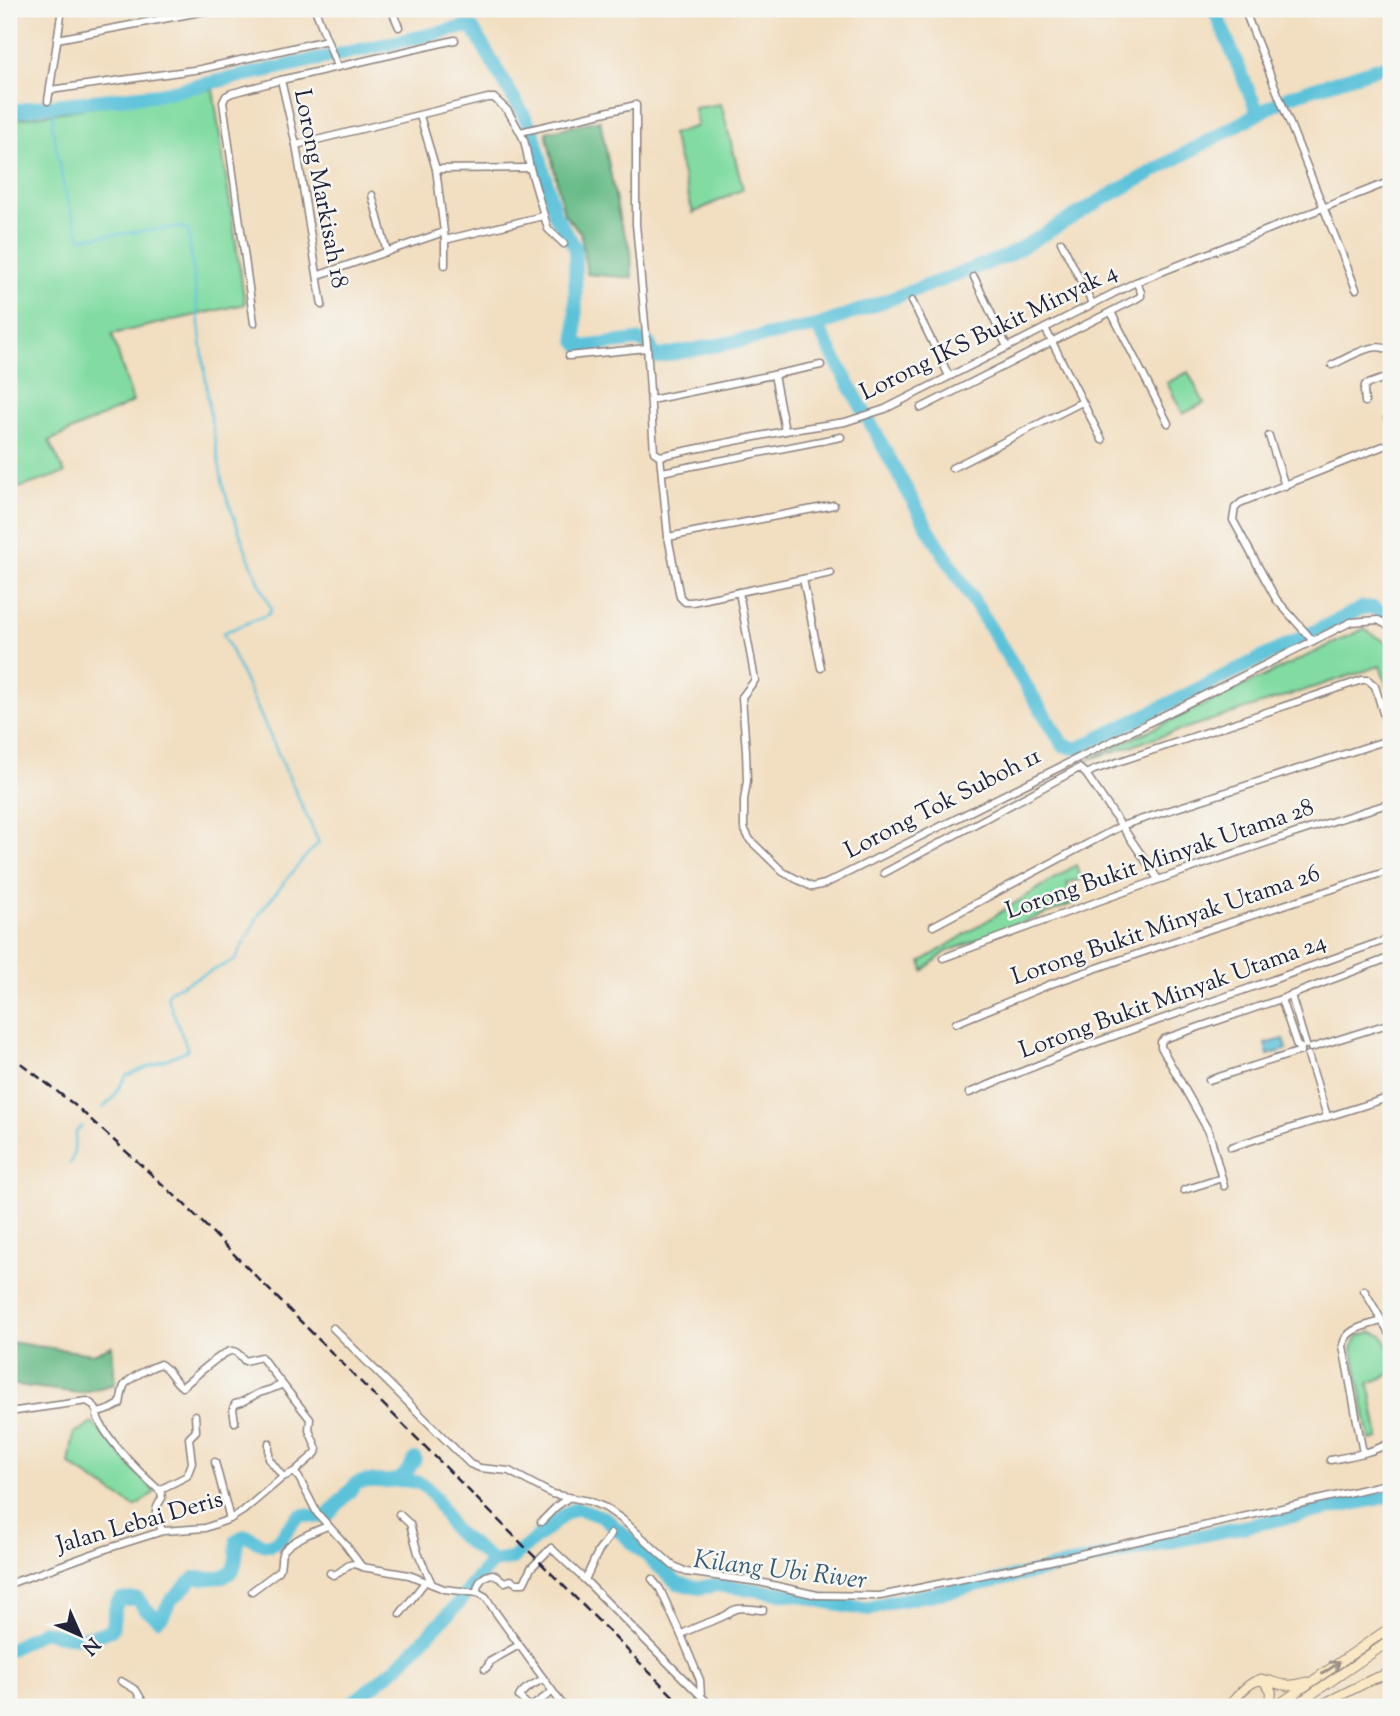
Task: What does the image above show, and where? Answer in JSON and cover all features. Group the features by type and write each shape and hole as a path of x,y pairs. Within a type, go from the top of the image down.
{"main road":[{"path":"1275,1707 1391,1627"},
{"path":"1293,1707 1391,1640"},
{"path":"1317,1707 1391,1673"},
{"path":"1228,1707 1243,1690 1261,1679 1270,1679 1284,1685 1312,1681"},
{"path":"1261,1679 1271,1689 1272,1694 1265,1707"}],"street":[{"path":"48,101 62,9"},
{"path":"57,39 216,9"},
{"path":"314,9 336,63"},
{"path":"391,9 399,27"},
{"path":"1244,9 1356,289"},
{"path":"254,323 223,102 226,96 336,63 455,40"},
{"path":"50,90 201,69 328,43"},
{"name":"Lorong Markisah 18","path":"281,80 296,145 322,305"},
{"path":"296,145 494,98 508,110 523,131 543,216 551,234 564,244"},
{"path":"523,131 636,105 636,224 651,400 668,537 682,600 692,602 831,573"},
{"path":"420,116 436,169 445,240 445,265"},
{"path":"436,169 530,168"},
{"name":"Lorong IKS Bukit Minyak 4","path":"657,454 864,417 885,409 1136,282 1391,181"},
{"path":"372,195 387,252"},
{"path":"445,240 543,216"},
{"path":"318,275 444,232"},
{"path":"1061,242 1091,303"},
{"path":"974,277 1007,347"},
{"path":"922,408 1141,296 1136,282"},
{"path":"912,301 949,376"},
{"path":"1111,312 1168,423"},
{"path":"1045,328 1102,440"},
{"path":"569,356 647,343"},
{"path":"1332,365 1375,346 1383,346 1391,352"},
{"path":"651,400 821,365"},
{"path":"774,375 785,431"},
{"path":"1365,402 1366,385 1391,376"},
{"path":"952,468 1082,402"},
{"path":"1269,436 1286,486"},
{"path":"662,472 841,437"},
{"path":"1311,639 1276,599 1233,520 1236,508 1242,502 1391,443"},
{"path":"668,537 834,505"},
{"path":"803,579 821,668"},
{"name":"Lorong Tok Suboh 11","path":"739,592 755,680 742,697 747,780 744,828 750,840 783,872 812,887 825,884 1311,639 1352,622 1378,620 1391,627"},
{"path":"933,926 1121,826 1391,739 1375,686 1368,680 1362,680 1086,774"},
{"path":"884,873 1079,768 1086,774 1158,879"},
{"name":"Lorong Bukit Minyak Utama 28","path":"943,958 1158,879 1391,803"},
{"name":"Lorong Bukit Minyak Utama 26","path":"956,1023 1051,984 1391,870"},
{"path":"1388,939 1391,947"},
{"path":"1224,1186 1209,1132 1161,1047 1161,1042 1390,958 1388,939"},
{"name":"Lorong Bukit Minyak Utama 24","path":"969,1093 1080,1048 1388,939"},
{"path":"1291,995 1305,1050 1327,1116"},
{"path":"1281,999 1297,1046 1305,1050"},
{"path":"1209,1080 1391,1023"},
{"path":"1231,1147 1391,1097"},
{"path":"1184,1190 1222,1178"},
{"path":"1364,1290 1391,1336"},
{"path":"1363,1453 1343,1346 1344,1339 1349,1332 1382,1321"},
{"path":"333,1328 470,1464 480,1468 509,1471 552,1494 589,1501 606,1508 672,1565 686,1572 758,1582 817,1595 880,1596 1050,1561 1391,1483"},
{"path":"98,1413 120,1404 127,1381 155,1366 160,1364 166,1367 182,1387 230,1351 237,1352 245,1361 261,1357 282,1384 236,1404 233,1409 235,1423"},
{"name":"Jalan Lebai Deris","path":"9,1584 163,1531 205,1528 243,1511 283,1477 294,1472 317,1450 309,1430 310,1419 282,1384"},
{"path":"9,1412 87,1401 93,1405 102,1428 159,1490 162,1498 156,1507 156,1516 163,1531"},
{"path":"159,1490 187,1476 192,1463 189,1438 196,1431 195,1415"},
{"path":"1330,1460 1381,1448 1391,1442"},
{"path":"268,1443 269,1459 283,1477"},
{"path":"215,1462 230,1519"},
{"path":"294,1472 317,1513 362,1567"},
{"path":"9,1488 9,1495"},
{"path":"541,1522 568,1498"},
{"path":"399,1514 410,1524 418,1552 433,1585"},
{"path":"252,1591 278,1571 284,1549 327,1525"},
{"path":"585,1580 598,1552 611,1534"},
{"path":"476,1592 485,1576 490,1574 505,1582 511,1580 524,1583 531,1568 551,1548 712,1707"},
{"path":"330,1573 333,1576 338,1574 354,1563 409,1576 444,1589 476,1592 486,1597 562,1707"},
{"path":"653,1579 700,1679 701,1696"},
{"path":"400,1614 425,1582"},
{"path":"681,1635 734,1610 764,1611"},
{"path":"485,1669 489,1662 519,1645"},
{"path":"543,1679 522,1691 519,1697 530,1707 552,1692"},
{"path":"121,1681 136,1690 146,1707"}],"green space":[{"path":"213,89 245,304 112,334 133,402 49,441 65,473 9,491 9,120"},
{"path":"721,104 743,189 693,213 672,134 697,126 694,108"},
{"path":"600,120 620,222 631,249 632,278 587,274 581,233 564,214 546,132"},
{"path":"1188,372 1204,403 1183,414 1167,383"},
{"path":"1364,629 1391,645 1391,697 1380,666 1087,760"},
{"path":"1076,865 1081,879 1067,883 1074,903 946,952 923,971 921,962"},
{"path":"1371,1332 1382,1335 1391,1351 1391,1374 1369,1383 1379,1438 1370,1440 1352,1347 1358,1336"},
{"path":"9,1342 93,1354 112,1346 115,1384 80,1393 9,1384"},
{"path":"93,1423 155,1492 135,1507 69,1464 74,1433"}],"water":[{"path":"1284,1039 1287,1049 1268,1055 1265,1044"}],"waterway":[{"path":"1214,9 1258,113"},
{"path":"9,112 159,94 465,27 473,29 533,131 555,215 575,247 576,341 582,347 637,340 649,344 655,357 817,326 1007,256 1103,199 1290,96 1391,64"},
{"path":"55,105 52,125 65,194 81,238 180,227 188,230 209,408 224,490 271,609 269,614 223,633 319,843 261,911 235,960 171,990 167,997 188,1050 126,1076 113,1098 103,1108"},
{"path":"817,326 926,525 1063,745 1077,749 1364,607 1374,608 1391,618"},
{"path":"70,1164 76,1132 82,1126"},
{"path":"400,1479 415,1459"},
{"name":"Kilang Ubi River","path":"9,1650 43,1631 78,1637 104,1633 112,1629 116,1604 121,1599 138,1599 144,1608 158,1619 170,1601 194,1578 212,1578 229,1573 235,1563 237,1540 246,1536 267,1545 277,1542 300,1516 328,1515 357,1483 365,1481 401,1480 419,1483 430,1492 454,1530 492,1562 511,1559 566,1513 577,1508 605,1518 677,1583 699,1588 716,1585 797,1595 868,1609 890,1602 1391,1496"},
{"path":"347,1707 398,1666 459,1603 492,1562"}],"railway":[{"path":"9,1054 77,1107 183,1203 684,1707"}]}
